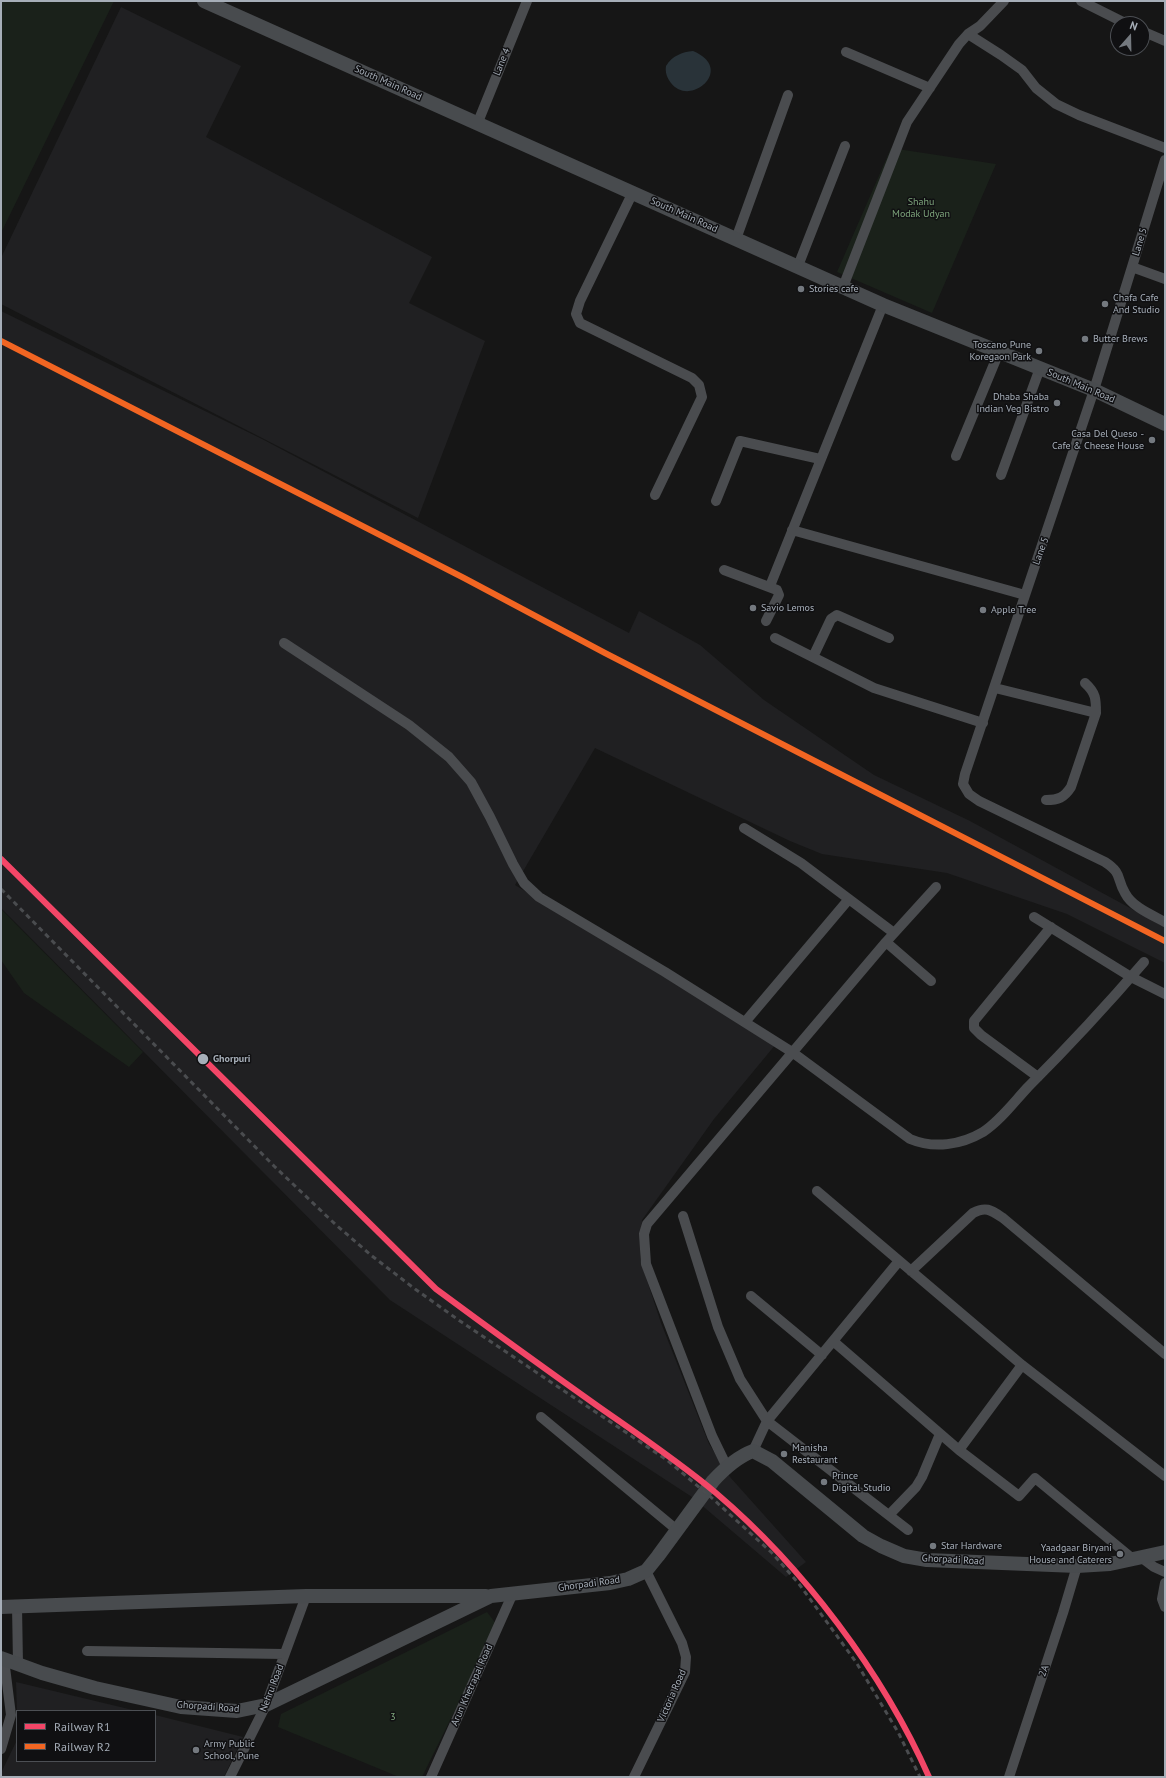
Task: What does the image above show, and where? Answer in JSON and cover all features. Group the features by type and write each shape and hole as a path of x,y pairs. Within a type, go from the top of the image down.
{"main road":[{"name":"South Main Road","path":"204,1 478,122 883,305 1094,390 1165,424"},
{"name":"Ghorpadi Road","path":"3,1658 42,1673 95,1688 181,1707 238,1711 266,1706 491,1596 610,1583 628,1579 646,1571 713,1481 744,1454 753,1452 772,1461 863,1536 904,1556 927,1560 1077,1566 1110,1564 1165,1552"},
{"path":"1,1607 306,1596 491,1596"}],"street":[{"name":"Lane 4","path":"478,122 527,1"},
{"path":"843,287 907,122 959,44 968,34 980,26 1004,1"},
{"path":"1081,1 1111,16"},
{"path":"968,34 1022,70 1036,88 1056,104 1079,115 1165,148"},
{"path":"1150,34 1165,41"},
{"path":"846,52 930,88"},
{"path":"736,239 788,95"},
{"path":"798,266 845,146"},
{"name":"Lane 5","path":"1165,160 1094,390 965,774 963,784 969,794 979,801 1105,862 1115,869 1119,875 1125,894 1138,907 1165,922"},
{"path":"633,192 580,301 576,314 580,323 692,378 699,385 702,397 654,495"},
{"path":"1132,267 1165,279"},
{"path":"770,586 883,305"},
{"path":"956,456 1000,352"},
{"path":"1000,476 1040,368"},
{"path":"716,501 740,441 820,460"},
{"path":"792,530 1025,595"},
{"path":"724,570 770,586 777,590 779,595 766,621"},
{"path":"813,657 831,619 837,615 889,638"},
{"path":"775,638 874,688 983,723"},
{"path":"284,642 409,725 449,757 471,782 524,883 539,897 665,972 792,1052 910,1139 921,1144 937,1146 957,1143 983,1132 995,1122 1038,1078 1144,962"},
{"path":"1046,800 1058,800 1066,794 1071,787 1096,714 1096,700 1092,690 1085,683"},
{"path":"995,688 1096,714"},
{"path":"744,828 801,863 894,933"},
{"path":"728,1467 712,1436 646,1264 644,1234 647,1224 886,942 936,887"},
{"path":"745,1022 849,899"},
{"path":"1034,917 1131,977 1165,994"},
{"path":"1038,1078 974,1028 974,1021 1051,927"},
{"path":"886,942 931,981"},
{"path":"818,1191 1022,1365 1165,1476"},
{"path":"911,1270 973,1213 981,1209 992,1210 1165,1354"},
{"path":"684,1216 718,1327 740,1379 768,1420 908,1530"},
{"path":"753,1452 768,1420 899,1261"},
{"path":"751,1296 822,1355"},
{"path":"833,1341 959,1450 1019,1496 1035,1478 1137,1558 1165,1572"},
{"path":"959,1450 1022,1365"},
{"path":"541,1418 677,1530"},
{"path":"889,1515 916,1487 922,1477 940,1434"},
{"name":"2A","path":"1009,1777 1077,1566"},
{"name":"Victoria Road","path":"634,1777 685,1672 686,1657 682,1643 646,1571"},
{"path":"1165,1583 1162,1599 1165,1607"},
{"name":"Arun Khetrapal Road","path":"431,1777 513,1593"},
{"name":"Nehru Road","path":"230,1777 266,1706 306,1596"},
{"path":"17,1606 18,1664"},
{"path":"87,1652 284,1654"},
{"path":"1,1749 11,1715 3,1658"}],"shaded area":[{"path":"121,7 241,66 206,137 432,257 409,303 485,341 418,518 1,304 1,258"},
{"path":"693,51 705,59 710,67 710,76 698,89 688,91 679,90 668,79 666,66 678,55"},
{"path":"1,311 262,439 629,633 639,611 700,645 764,700 874,775 970,821 1165,927 1165,963 1067,914 947,873 822,854 790,841 595,748 515,885 776,1044 714,1119 642,1220 640,1259 661,1323 709,1444 730,1477 806,1562 786,1577 692,1497 390,1300 1,908"},
{"path":"16,1682 133,1710 17,1710"},
{"name":"Army Public School, Pune","path":"156,1715 243,1737 224,1777 1,1777 1,1773 16,1742 16,1762 156,1762"}],"green space":[{"path":"1,1 114,1 1,233"},
{"name":"Shahu Modak Udyan","path":"891,148 996,164 932,313 837,272"},
{"path":"1,909 143,1052 129,1067 24,993 1,960"},
{"name":"3","path":"487,1612 497,1625 422,1777 399,1777 278,1727 281,1714"}],"railway":[{"path":"1,889 274,1166 335,1224 372,1256 460,1321 667,1460 713,1499 772,1553 799,1584 856,1662 898,1732 920,1777"}],"rail line":[{"name":"R2","path":"1,341 464,578 605,653 1165,941"},
{"name":"R1","path":"1,859 436,1289 673,1460 716,1493 748,1522 780,1554 838,1624 889,1699 929,1777"}],"place":[{"name":"Stories cafe","path":"801,289"},
{"name":"Chafa Cafe And Studio","path":"1105,304"},
{"name":"Butter Brews","path":"1085,339"},
{"name":"Toscano Pune Koregaon Park","path":"1039,351"},
{"name":"Dhaba Shaba Indian Veg Bistro","path":"1057,403"},
{"name":"Casa Del Queso - Cafe & Cheese House","path":"1152,440"},
{"name":"Savio Lemos","path":"753,608"},
{"name":"Apple Tree","path":"983,610"},
{"name":"Ghorpuri","path":"203,1059"},
{"name":"Manisha Restaurant","path":"784,1454"},
{"name":"Prince Digital Studio","path":"824,1482"},
{"name":"Star Hardware","path":"933,1546"},
{"name":"Yaadgaar Biryani House and Caterers","path":"1120,1554"},
{"name":"Army Public School, Pune","path":"196,1750"}]}
